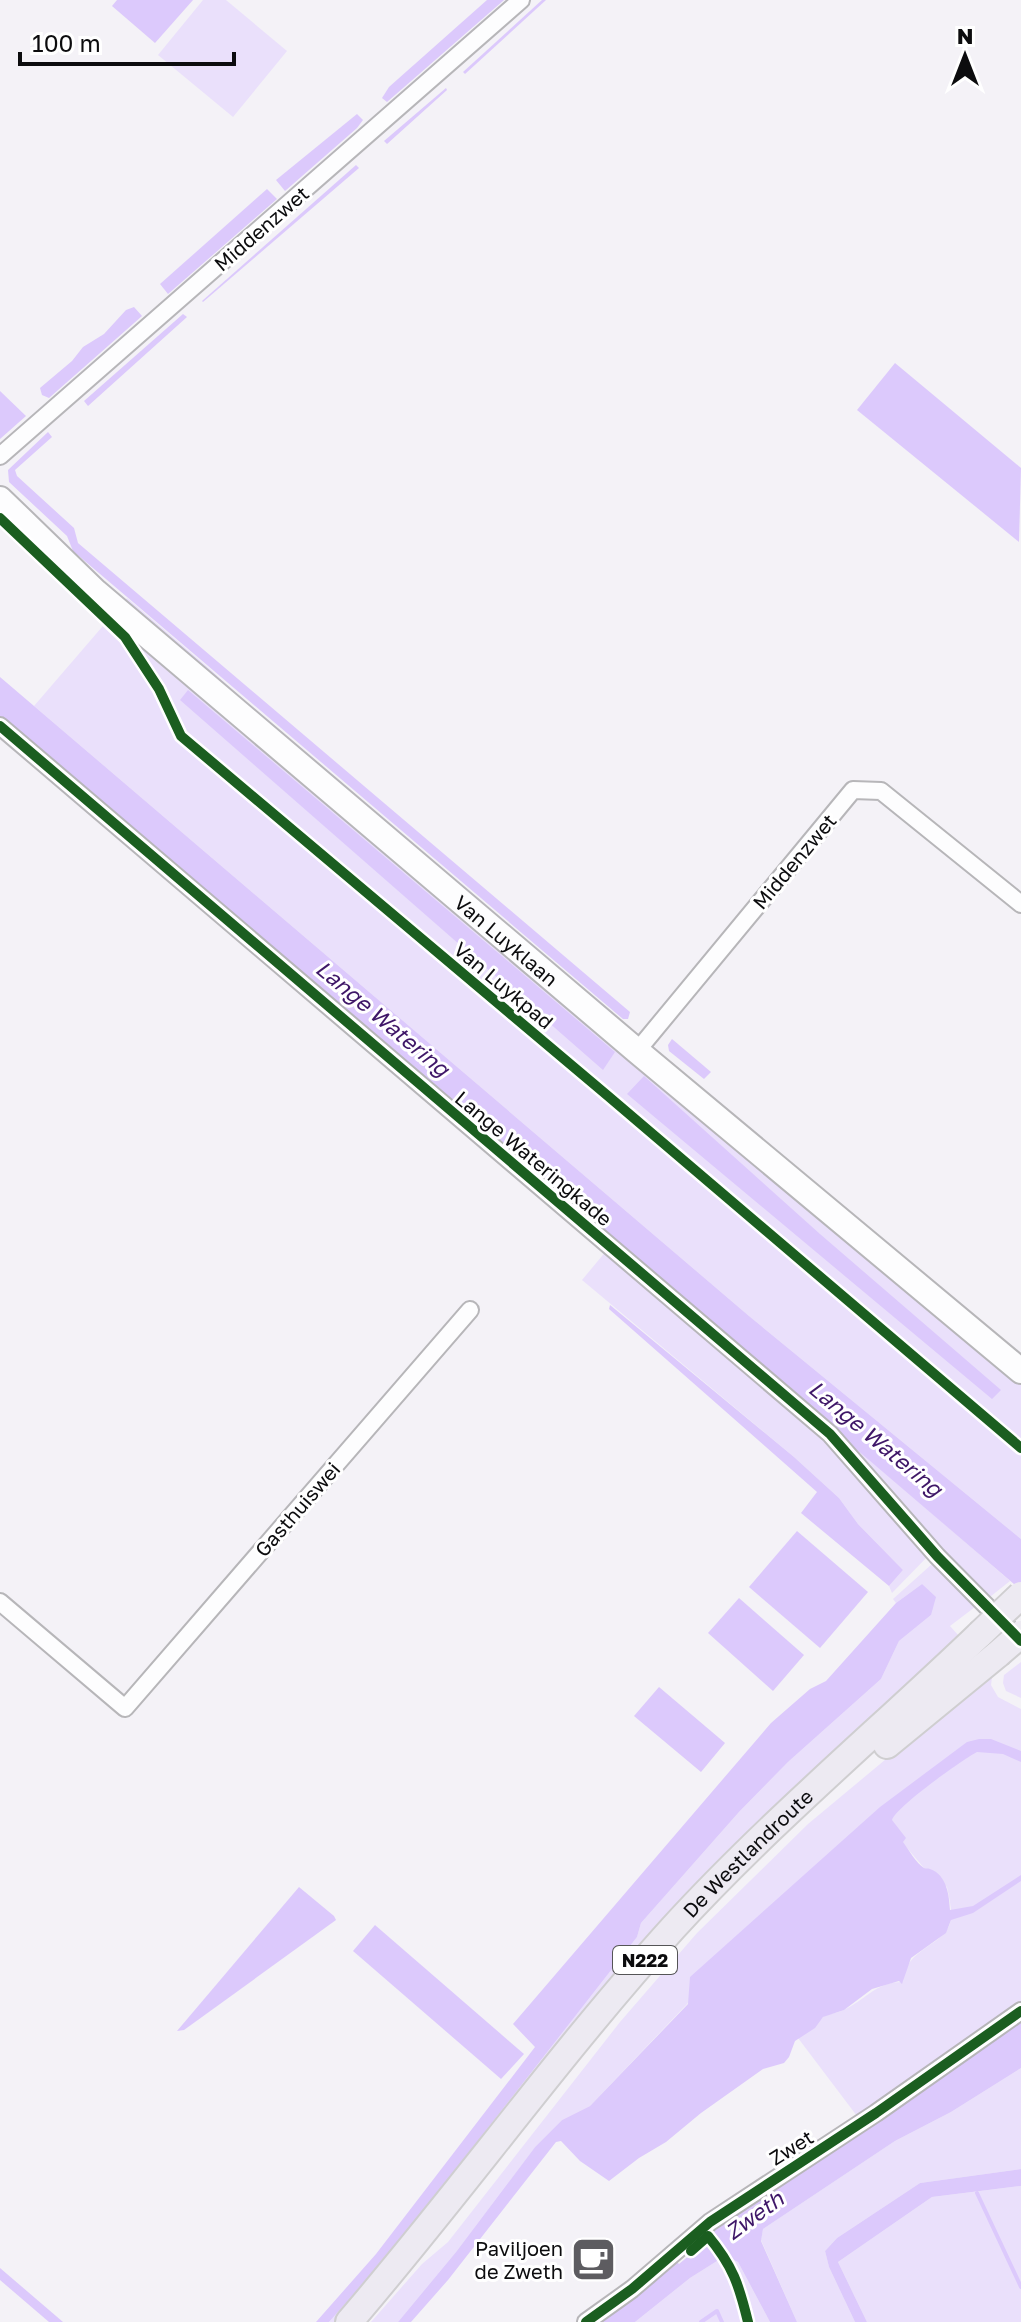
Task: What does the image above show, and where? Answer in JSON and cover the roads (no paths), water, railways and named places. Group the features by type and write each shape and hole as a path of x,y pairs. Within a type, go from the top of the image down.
{"main road":[{"name":"De Westlandroute","path":"349,2322 592,2023 675,1927 760,1841 1021,1595"},
{"name":"De Westlandroute","path":"366,2322 604,2028 714,1904 817,1805 1021,1634"}],"street":[{"name":"Middenzwet","path":"0,456 521,0"},
{"name":"Van Luyklaan","path":"0,499 96,592 637,1051 1021,1371"},
{"path":"0,750 6,732"},
{"name":"Lange Wateringkade","path":"6,732 830,1434 937,1556 1021,1641"},
{"name":"Middenzwet","path":"637,1051 853,790 881,791 1021,904"},
{"name":"Gasthuiswei","path":"0,1602 125,1708 470,1310"},
{"name":"Zwet","path":"586,2322 632,2289 710,2222 876,2113 1021,2011"}],"water":[{"path":"117,0 193,0 155,43 112,6"},
{"path":"487,0 504,0 387,102 382,98 389,87"},
{"path":"542,0 546,0 465,74 463,72"},
{"path":"446,88 387,144 384,141"},
{"path":"357,114 363,120 357,128 285,191 276,180"},
{"path":"356,165 359,168 202,301"},
{"path":"267,189 277,199 168,294 160,284"},
{"path":"134,307 142,316 49,398 42,395 40,388 72,361 83,347 104,334 126,310"},
{"path":"183,314 187,317 88,406 84,401"},
{"path":"895,363 1021,468 1019,542 857,410"},
{"path":"0,391 26,416 0,439"},
{"path":"48,432 52,437 15,470 17,476 74,528 78,543 630,1012 628,1019 623,1019 73,551 67,536 9,482 8,470"},
{"name":"Lange Watering","path":"0,677 749,1316 1021,1539 1021,1590 0,717"},
{"path":"188,690 615,1052 603,1070 180,700"},
{"path":"672,1039 711,1072 704,1079 669,1051 668,1045"},
{"path":"644,1076 820,1234 1001,1390 992,1399 627,1094"},
{"path":"610,1305 839,1498 858,1524 903,1570 889,1586 801,1513 817,1492 609,1309"},
{"path":"797,1531 868,1592 820,1648 749,1587"},
{"path":"922,1584 936,1597 931,1615 899,1641 881,1679 788,1762 739,1812 641,1923 637,1937 388,2256 329,2322 316,2322 376,2254 535,2047 513,2024 771,1723 810,1689 826,1681 896,1603"},
{"path":"739,1598 804,1655 773,1691 708,1633"},
{"path":"659,1687 725,1743 701,1772 634,1716"},
{"path":"991,1739 1021,1751 1021,1762 1003,1754 977,1752 917,1795 892,1820 906,1838 903,1842 918,1863 936,1872 944,1881 950,1910 973,1906 1021,1875 1021,1881 973,1913 951,1920 946,1933 911,1958 902,1984 899,1981 872,1989 844,2010 823,2017 815,2028 795,2041 784,2063 763,2069 609,2181 580,2161 561,2141 556,2142 448,2280 411,2322 398,2322 456,2252 535,2147 562,2120 590,2106 688,2004 690,1977 880,1807 967,1742"},
{"path":"299,1887 336,1920 184,2030 177,2031"},
{"path":"375,1925 524,2054 501,2079 353,1951"},
{"name":"Zweth","path":"1021,2022 1021,2068 951,2112 895,2141 763,2229 761,2241 797,2322 770,2322 738,2262 725,2256 690,2278 635,2322 601,2322 669,2270 729,2218"},
{"path":"1021,2169 1021,2186 932,2197 838,2262 867,2322 855,2322 829,2267 825,2251 837,2238 920,2183"},
{"path":"0,2268 63,2322 49,2322 0,2280"}],"waterway":[{"path":"977,2193 1021,2287"},
{"path":"701,2322 717,2311 722,2322"}],"place":[{"name":"Paviljoen de Zweth","path":"594,2259"}]}
